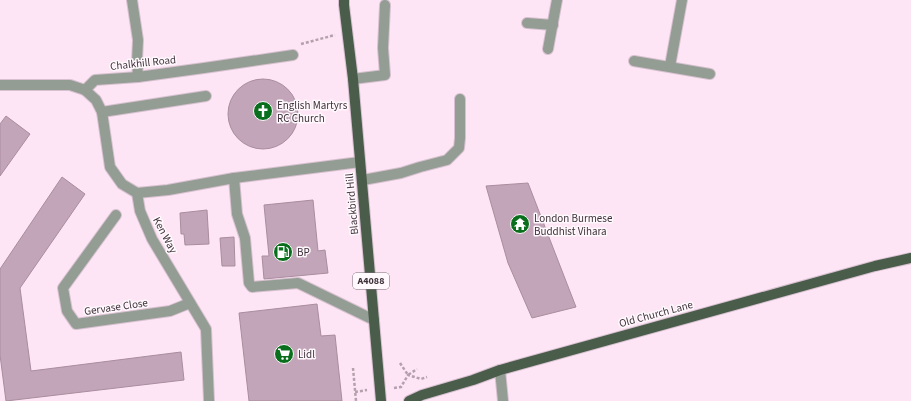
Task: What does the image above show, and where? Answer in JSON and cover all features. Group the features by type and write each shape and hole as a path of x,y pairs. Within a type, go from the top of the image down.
{"main road":[{"name":"Blackbird Hill","path":"343,2 353,79 360,162 363,180 382,401"},
{"name":"Old Church Lane","path":"409,401 422,395 473,380 500,370 867,268 911,258"}],"street":[{"path":"132,0 138,40 138,77"},
{"path":"548,49 558,0"},
{"path":"670,66 682,0"},
{"path":"353,79 385,75 383,48 385,5"},
{"path":"527,23 552,25"},
{"name":"Chalkhill Road","path":"85,90 95,80 138,77 292,55"},
{"path":"634,61 710,74"},
{"path":"0,85 70,85 85,90 96,100 102,112 110,167 122,184 137,193 168,190 234,178 360,162"},
{"path":"102,112 206,96"},
{"path":"363,180 401,173 447,160 459,148 460,99"},
{"path":"234,178 237,214 245,238 249,283 252,287 298,283 374,320"},
{"name":"Ken Way","path":"137,193 140,211 152,239 206,329 209,401"},
{"name":"Gervase Close","path":"116,215 63,288 67,311 76,324 170,311 190,303"},
{"path":"500,370 503,401"}],"path":[{"path":"292,55 294,46 347,32"},
{"path":"400,363 408,375 421,379"},
{"path":"352,368 356,401"},
{"path":"396,387 401,387 408,375 418,369"},
{"path":"355,392 364,391"}],"building":[{"name":"English Martyrs RC Church","path":"256,79 270,79 283,85 292,94 298,107 296,127 288,139 270,149 256,149 243,143 234,134 228,121 228,107 234,94 243,85"},
{"path":"6,116 30,134 0,176 0,124"},
{"path":"62,177 85,194 20,288 31,371 181,352 184,380 6,401 0,355 0,269"},
{"name":"London Burmese Buddhist Vihara","path":"528,183 576,307 532,318 508,263 486,186"},
{"path":"313,200 318,251 325,250 328,273 264,279 262,256 269,256 264,205"},
{"path":"207,210 209,244 185,245 184,234 181,234 180,213"},
{"path":"234,237 235,266 222,266 220,238"},
{"path":"317,304 321,336 335,335 342,401 249,401 239,313"}],"place":[{"name":"English Martyrs RC Church","path":"263,111"},
{"name":"London Burmese Buddhist Vihara","path":"520,224"},
{"name":"BP","path":"283,252"},
{"name":"Lidl","path":"284,354"}]}
